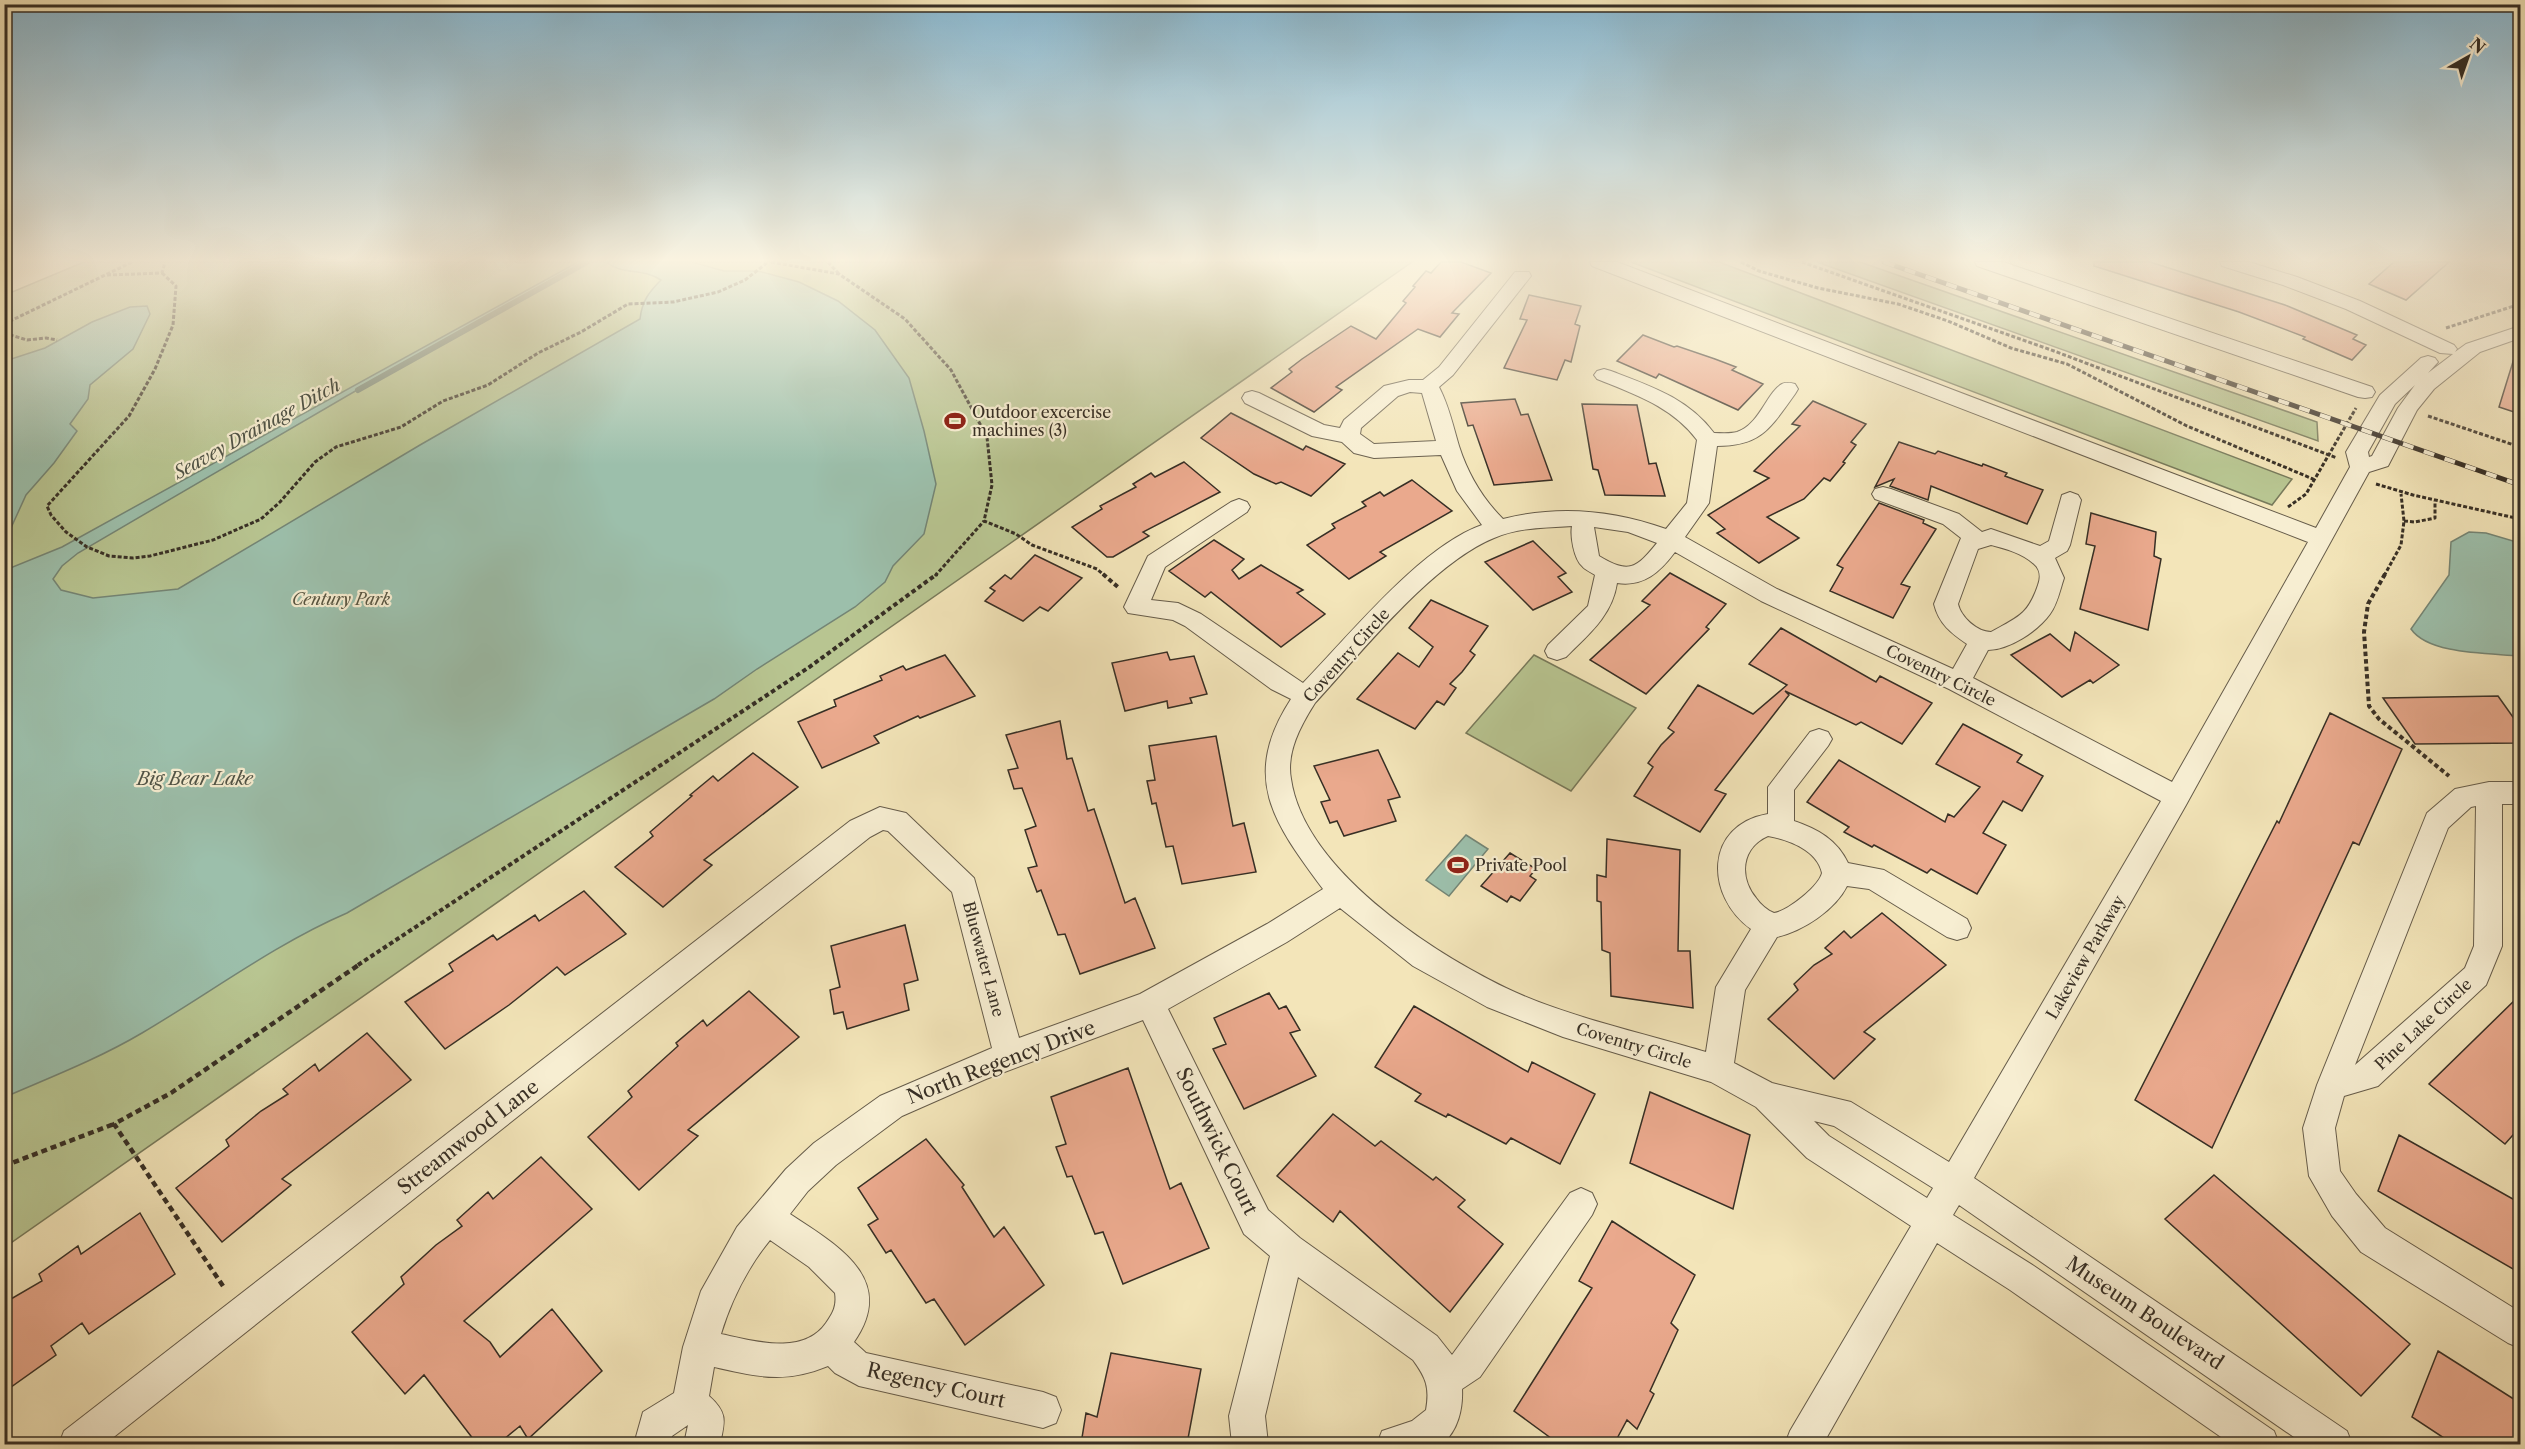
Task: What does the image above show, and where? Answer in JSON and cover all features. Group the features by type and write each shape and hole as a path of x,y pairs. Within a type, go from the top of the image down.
{"street":[{"path":"1349,436 1351,424 1391,391 1409,386 1428,386 1446,371 1479,330"},
{"path":"1776,330 2322,538"},
{"path":"2183,330 2366,392"},
{"path":"2416,330 2443,340"},
{"name":"Lakeview Parkway","path":"2359,472 2357,452 2367,431 2387,400 2422,367 2443,340 2458,341 2489,330"},
{"name":"Lakeview Parkway","path":"1803,1444 2177,797 2359,472 2380,461 2408,408 2427,384 2473,348 2515,338"},
{"path":"1584,518 1582,532 1589,560 1607,572 1618,576 1642,574 1653,566 1697,504 1708,440 1699,424 1678,407 1604,375"},
{"path":"1428,386 1437,400 1449,448 1465,489 1498,528"},
{"path":"1708,440 1738,439 1747,436 1756,429 1788,389"},
{"path":"1252,398 1319,431 1349,436 1362,448 1374,451 1449,448"},
{"path":"1883,494 1951,519 1961,525 1976,540"},
{"path":"2040,556 2059,545 2070,500"},
{"path":"1239,507 1156,562 1136,607 1178,612 1193,620 1280,682 1306,696"},
{"name":"Coventry Circle","path":"1932,1221 1818,1147 1767,1097 1718,1070 1563,1023 1497,998 1424,957 1341,892 1298,835 1286,811 1277,778 1279,753 1290,721 1306,696 1417,579 1452,552 1484,533 1525,521 1584,518 1630,525 1671,540 1769,595 1958,682 2177,797"},
{"path":"1991,537 2000,538 2040,556 2047,563 2052,578 2042,608 2030,621 1995,641 1981,640 1961,628 1949,616 1946,604 1969,544 1991,537"},
{"path":"1557,651 1597,611 1603,599 1607,572"},
{"path":"1958,682 1981,640"},
{"path":"1782,826 1781,787 1819,739"},
{"path":"2520,793 2489,793 2464,797 2437,821 2332,1084 2319,1128 2325,1176 2344,1205 2373,1240 2520,1331"},
{"name":"Pine Lake Circle","path":"2332,1084 2367,1076 2476,976 2488,946 2489,793"},
{"name":"Bluewater Lane","path":"860,829 880,818 896,821 964,886 1009,1058"},
{"path":"1766,825 1782,826 1794,830 1826,850 1833,859 1837,873 1833,887 1808,909 1786,923 1769,925 1754,916 1742,902 1732,884 1729,869 1731,859 1742,837 1752,829 1766,825"},
{"name":"Streamwood Lane","path":"77,1444 860,829"},
{"path":"1837,873 1874,878 1958,928"},
{"name":"North Regency Drive","path":"690,1403 700,1347 713,1303 748,1239 797,1180 825,1154 891,1106 977,1068 1150,1004 1277,933 1341,892"},
{"path":"1718,1070 1731,987 1769,925"},
{"name":"Southwick Court","path":"1150,1004 1256,1222 1288,1250"},
{"name":"Coventry Circle","path":"1767,1097 1840,1112 1954,1184"},
{"name":"Museum Boulevard","path":"1954,1184 2334,1444"},
{"path":"1443,1381 1468,1365 1581,1204"},
{"path":"700,1347 783,1362 808,1359 832,1343 841,1333 851,1315 853,1300 850,1285 838,1270 765,1217"},
{"path":"1932,1221 2022,1278 2261,1444"},
{"path":"1250,1444 1247,1416 1288,1250 1425,1348 1439,1367 1445,1401 1442,1416 1434,1428 1418,1437 1395,1444"},
{"name":"Regency Court","path":"832,1343 847,1361 859,1369 1043,1410"},
{"path":"652,1444 656,1425 690,1403 707,1418 702,1444"}],"path":[{"path":"170,330 155,369 129,416 47,507 50,514 69,534 96,553 117,558 145,556 194,546 238,532 262,519 282,501 312,466 331,450 348,440 402,427 443,401 493,383 533,356 583,330"},
{"path":"4,1166 114,1124 171,1093 439,910 808,668 935,576 984,521 992,485 987,437 951,370 915,330"},
{"path":"1968,330 2011,348 2067,364 2187,426 2313,478 2306,494 2291,503 2277,521"},
{"path":"1993,330 2054,351 2359,472 2404,494 2500,512 2520,519"},
{"path":"2443,340 2455,330"},
{"path":"4,333 27,340 46,338 57,340"},
{"path":"2419,412 2520,447"},
{"path":"2404,494 2401,545 2368,604 2364,632 2369,706 2379,719 2449,776"},
{"path":"2404,520 2415,522 2435,518 2435,501"},
{"path":"984,521 1016,534 1032,545 1097,569 1112,580 1136,607"},
{"path":"114,1124 223,1286"}],"green space":[{"name":"Big Bear Lake","path":"5,330 1315,330 5,1247"},
{"path":"1809,330 1898,330 2292,479 2272,505"},
{"path":"2006,330 2053,330 2317,422 2318,441"},
{"path":"1534,655 1636,708 1571,791 1466,733"}],"water":[{"path":"78,330 142,330 133,349 90,385 88,399 70,424 77,431 54,463 26,495 5,541 5,361 45,348"},
{"name":"Big Bear Lake","path":"456,330 464,330 78,553 62,566 53,579 61,590 93,598 178,589 420,445 621,330 875,330 909,378 936,484 924,534 893,566 885,582 855,607 714,699 347,913 268,954 167,1018 108,1051 5,1097 5,568 8,569 62,547"},
{"path":"2469,532 2486,533 2520,543 2520,656 2445,648 2420,638 2411,629 2449,575 2451,542"},
{"name":"Private Pool","path":"1466,835 1488,849 1449,896 1426,880"}],"building":[{"path":"1346,330 1358,330 1376,339 1384,330 1417,330 1336,387 1342,390 1314,412 1271,388 1292,372 1289,369"},
{"path":"1420,330 1446,330 1440,337"},
{"path":"1522,330 1579,330 1571,362 1565,360 1557,380 1504,368"},
{"path":"2286,330 2344,330 2357,335 2353,339 2366,345 2352,360 2303,339 2305,337"},
{"path":"1643,335 1736,367 1732,370 1763,384 1738,410 1659,374 1656,378 1617,361"},
{"path":"2516,352 2520,353 2520,414 2499,407"},
{"path":"1515,399 1521,415 1528,414 1552,480 1494,485 1473,425 1468,426 1461,403"},
{"path":"1813,401 1866,424 1851,442 1856,445 1843,462 1845,463 1830,481 1824,478 1804,499 1767,517 1799,538 1759,563 1717,533 1725,529 1708,515 1769,478 1754,471 1800,426 1792,424"},
{"path":"1582,404 1637,405 1649,464 1656,463 1665,496 1605,495 1598,470 1593,469"},
{"path":"1231,413 1303,450 1306,446 1345,464 1311,496 1281,482 1276,484 1254,474 1201,438"},
{"path":"1899,442 1935,454 1938,451 1982,466 1983,464 2007,473 2005,476 2043,490 2027,524 1931,486 1928,500 1890,486 1894,479 1875,487"},
{"path":"1184,462 1220,492 1143,532 1149,536 1113,557 1107,557 1072,527 1102,509 1100,506 1136,487 1133,484 1151,473 1155,477"},
{"path":"1412,480 1452,511 1380,552 1386,556 1349,579 1307,545 1335,528 1332,524 1366,506 1362,502 1380,492 1384,496"},
{"path":"1879,503 1924,520 1923,523 1936,529 1901,584 1910,587 1893,618 1830,591 1843,568 1837,565"},
{"path":"2091,513 2156,532 2154,556 2161,559 2148,630 2080,609 2095,546 2086,544"},
{"path":"1214,540 1244,559 1232,570 1239,579 1261,565 1303,590 1297,593 1325,614 1281,647 1211,592 1205,597 1169,571"},
{"path":"1533,541 1566,573 1558,577 1572,592 1533,610 1485,562"},
{"path":"1035,555 1082,578 1048,611 1040,607 1023,621 985,601 995,591 990,588 1005,575 1011,579"},
{"path":"1670,573 1726,604 1706,627 1709,629 1646,694 1590,660 1650,605 1642,601"},
{"path":"1431,600 1488,626 1470,651 1475,655 1450,684 1456,688 1444,705 1437,701 1415,729 1357,699 1398,653 1419,667 1433,647 1409,628"},
{"path":"1781,628 1876,682 1880,676 1932,703 1902,744 1861,722 1856,725 1785,691 1789,695 1715,790 1726,794 1700,832 1634,796 1653,767 1648,763 1674,732 1668,728 1698,685 1753,714 1787,685 1749,664"},
{"path":"2075,632 2119,665 2093,683 2090,680 2062,697 2011,655 2050,634 2070,651"},
{"path":"1167,652 1170,660 1194,656 1207,694 1190,698 1192,703 1168,708 1167,701 1125,711 1112,663"},
{"path":"945,655 975,696 920,718 918,716 874,736 879,743 822,768 798,722 836,706 834,700 882,680 880,676 903,666 906,670"},
{"path":"2498,696 2520,727 2520,743 2415,744 2383,698"},
{"path":"2330,713 2402,749 2359,845 2353,842 2212,1148 2135,1100 2277,821 2279,823"},
{"path":"1060,721 1067,759 1072,758 1088,811 1094,809 1125,903 1135,898 1155,948 1080,974 1065,934 1058,935 1041,890 1037,892 1028,868 1037,866 1025,830 1036,826 1022,788 1014,789 1008,770 1018,768 1006,735"},
{"path":"1963,724 2022,755 2017,762 2043,776 2022,811 2003,801 1983,833 2006,845 1977,894 1931,869 1927,873 1844,832 1849,827 1807,802 1839,760 1945,822 1948,814 1954,817 1980,787 1936,764"},
{"path":"1216,736 1233,826 1244,823 1256,872 1182,884 1173,846 1166,847 1156,803 1152,804 1147,781 1155,780 1149,746"},
{"path":"1378,750 1400,797 1388,800 1396,821 1344,836 1337,821 1330,823 1321,802 1330,800 1314,766"},
{"path":"753,753 798,787 704,860 712,865 663,907 615,867 653,836 650,832 713,776 718,781"},
{"path":"1607,839 1680,850 1678,951 1690,951 1693,1008 1611,996 1610,953 1602,950 1601,902 1597,901 1597,875 1606,877"},
{"path":"1510,853 1536,869 1530,876 1536,880 1520,901 1511,896 1507,902 1481,886"},
{"path":"584,891 626,934 565,975 557,967 509,1005 445,1049 405,1002 453,971 449,964 493,935 497,940 535,915 539,921"},
{"path":"1882,913 1946,965 1864,1032 1875,1039 1834,1079 1768,1019 1798,990 1794,984 1814,965 1832,954 1825,948 1844,931 1851,938"},
{"path":"905,925 918,980 904,984 909,1010 847,1029 843,1012 834,1014 830,990 840,987 831,946"},
{"path":"749,991 799,1037 688,1130 698,1136 639,1190 588,1137 632,1097 628,1091 678,1046 676,1043 703,1020 707,1026"},
{"path":"1269,993 1279,1009 1286,1006 1300,1030 1290,1033 1316,1076 1244,1109 1213,1049 1226,1044 1214,1018"},
{"path":"2520,995 2520,1127 2505,1144 2429,1084"},
{"path":"1414,1006 1528,1072 1532,1062 1595,1094 1560,1164 1511,1138 1506,1144 1448,1114 1446,1117 1415,1101 1421,1094 1375,1067"},
{"path":"367,1033 411,1080 282,1179 291,1185 222,1242 176,1188 229,1146 226,1140 261,1111 288,1094 283,1089 315,1064 319,1071"},
{"path":"1128,1068 1170,1189 1181,1183 1209,1248 1123,1284 1103,1232 1095,1234 1072,1176 1067,1177 1056,1147 1066,1144 1051,1097"},
{"path":"1650,1092 1750,1135 1733,1209 1630,1163"},
{"path":"1333,1114 1375,1146 1381,1141 1433,1180 1436,1177 1465,1200 1458,1207 1503,1244 1450,1312 1340,1211 1333,1222 1277,1176"},
{"path":"2399,1135 2520,1203 2520,1273 2378,1191"},
{"path":"926,1139 964,1185 962,1187 994,1237 1004,1227 1044,1285 965,1345 934,1299 926,1303 891,1250 886,1253 868,1225 878,1219 858,1188"},
{"path":"541,1157 592,1209 464,1321 490,1342 500,1357 552,1309 602,1371 528,1439 520,1426 498,1444 477,1444 424,1375 405,1394 352,1332 404,1284 401,1277 436,1245 462,1226 457,1220 488,1192 493,1199"},
{"path":"2214,1175 2410,1344 2361,1396 2165,1219"},
{"path":"140,1213 175,1274 89,1334 82,1323 51,1346 56,1355 4,1392 4,1303 42,1281 39,1274 78,1246 81,1254"},
{"path":"1612,1221 1695,1275 1671,1323 1678,1330 1650,1391 1654,1394 1637,1429 1627,1420 1614,1444 1559,1444 1514,1411 1592,1288 1579,1281"},
{"path":"2438,1351 2520,1403 2520,1444 2453,1444 2412,1417"},
{"path":"1111,1353 1201,1369 1187,1444 1081,1444 1086,1413 1097,1417"}],"waterway":[{"name":"Seavey Drainage Ditch","path":"358,390 466,330"}],"railway":[{"path":"2077,330 2520,485"}],"place":[{"name":"Outdoor excercise machines (3)","path":"955,421"},
{"name":"Private Pool","path":"1458,865"}],"park label":[{"name":"Century Park","path":"341,599"}]}
